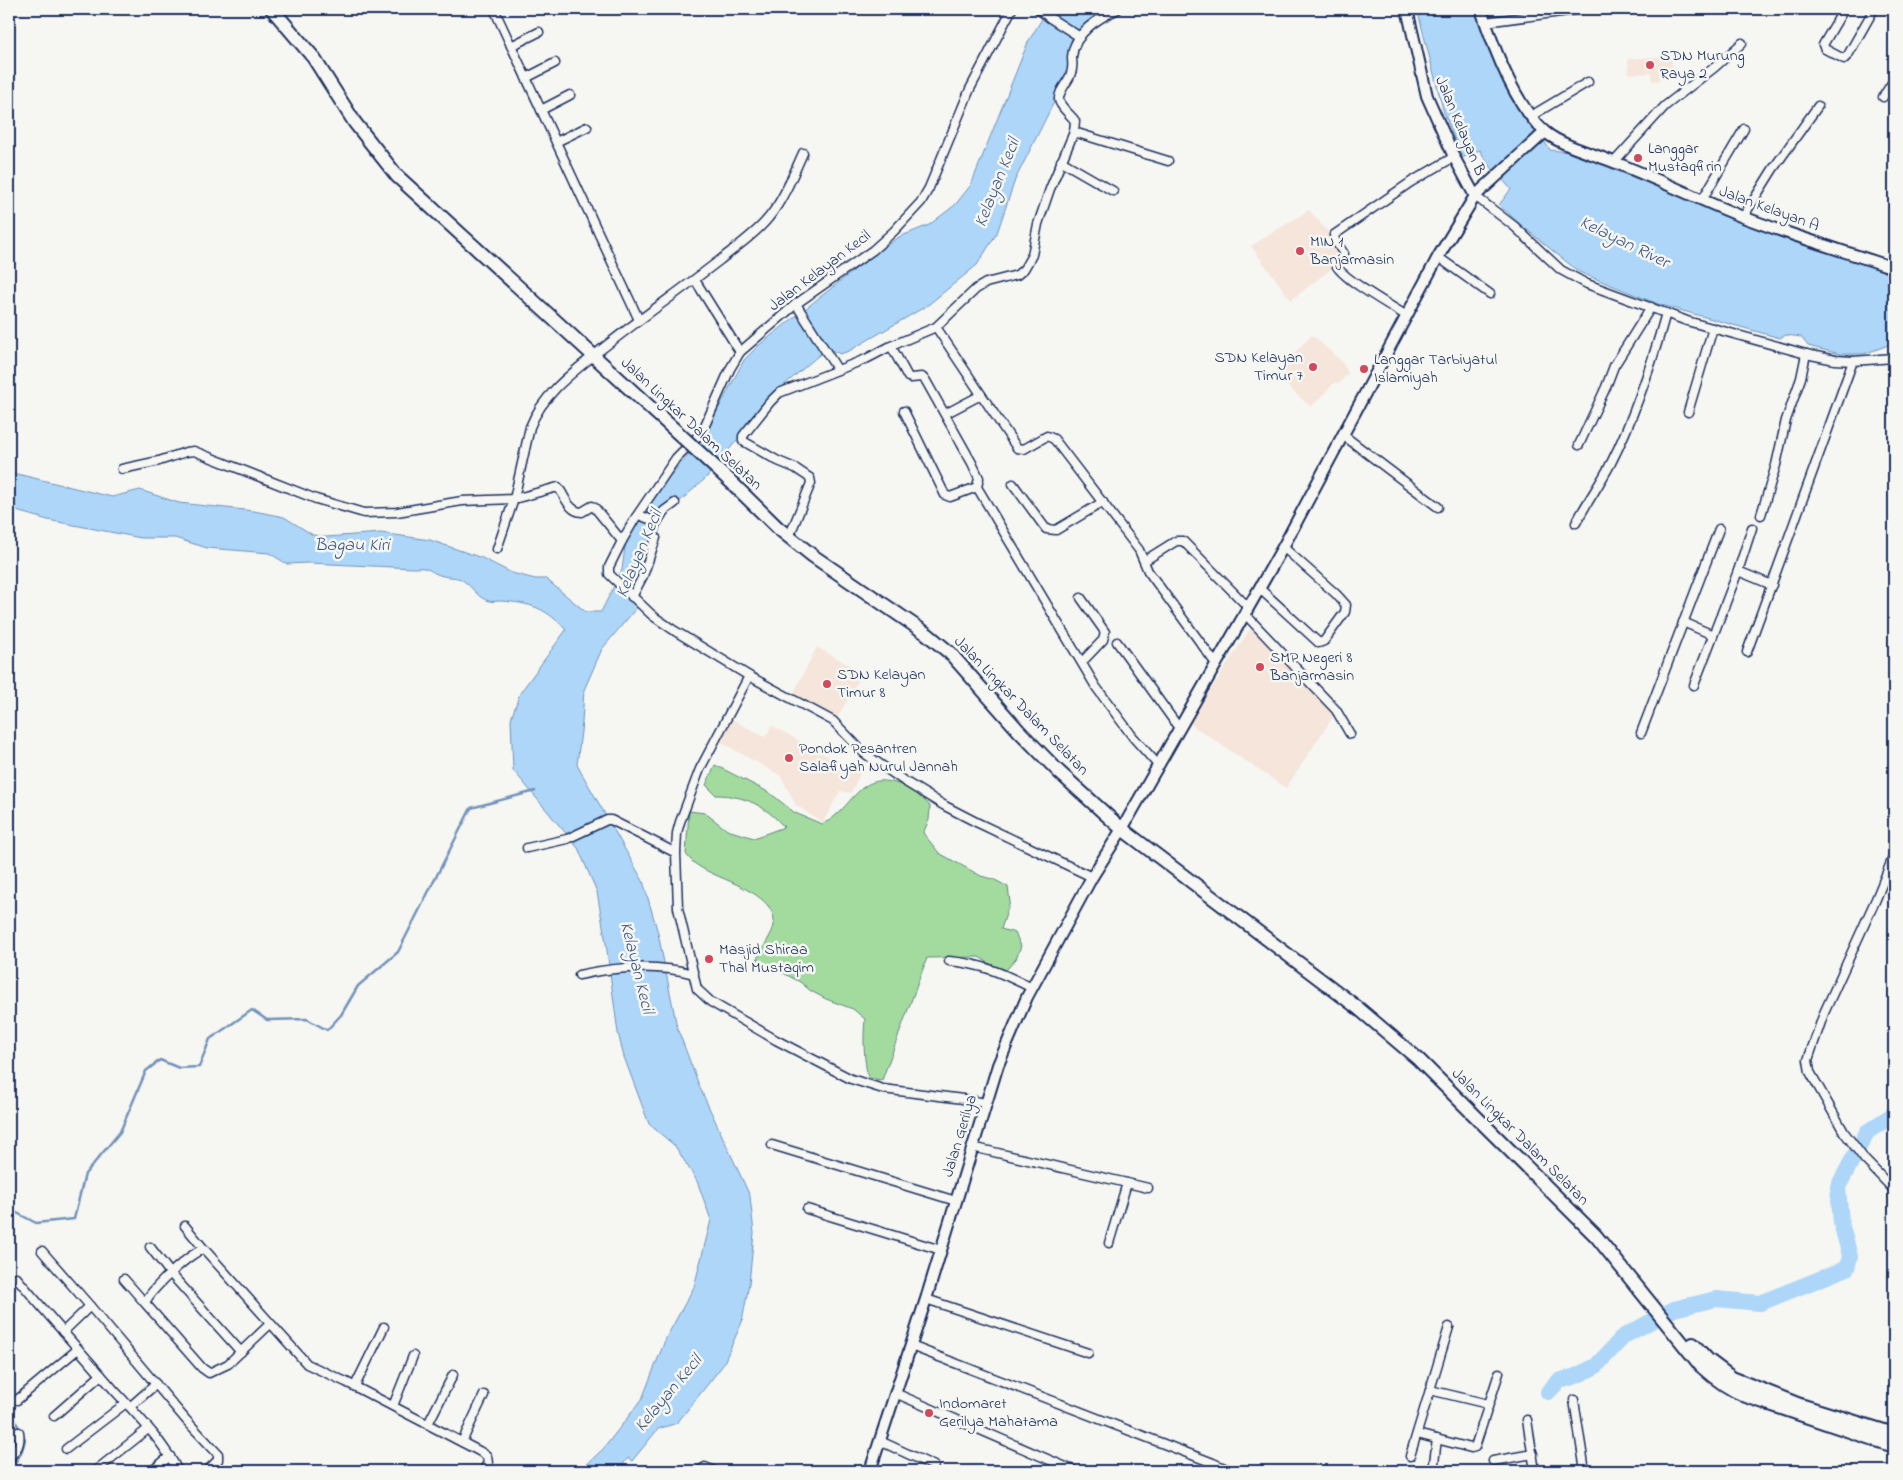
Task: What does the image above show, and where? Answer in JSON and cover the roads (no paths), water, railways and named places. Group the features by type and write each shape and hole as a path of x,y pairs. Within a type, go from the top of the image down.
{"main road":[{"name":"Jalan Lingkar Dalam Selatan","path":"272,9 313,57 355,123 397,176 789,537 851,584 927,634 950,653 1020,731 1060,772 1122,829 1358,1008 1418,1059 1596,1236 1656,1304 1701,1366 1713,1378 1731,1390 1894,1446"},
{"name":"Jalan Lingkar Dalam Selatan","path":"1671,1324 1708,1360 1732,1378 1800,1405 1894,1434"}],"street":[{"path":"504,9 495,11 639,320"},
{"name":"Jalan Kelayan Kecil","path":"632,597 609,574 608,570 637,516 676,458 702,432 730,369 740,352 873,250 894,231 924,198 970,89 1012,9"},
{"path":"789,537 811,483 810,478 795,468 778,461 743,441 742,438 776,396 837,369 866,359 936,327 976,289 986,283 1017,275 1024,270 1032,255 1038,224 1061,161 1074,132 1075,121 1059,100 1074,65 1072,58 1079,36 1091,24 1118,9"},
{"name":"Jalan Kelayan B","path":"1407,9 1427,96 1454,157 1478,193"},
{"name":"Jalan Kelayan A","path":"1481,9 1506,74 1531,116 1545,132 1559,141 1599,159 1614,162 1743,217 1894,268"},
{"path":"1485,22 1584,9"},
{"path":"1844,9 1823,45 1825,49 1844,59 1874,9"},
{"path":"1041,11 1079,36"},
{"path":"511,46 539,32"},
{"path":"1614,162 1665,106 1742,43"},
{"path":"526,78 555,64"},
{"path":"1884,97 1894,80"},
{"path":"1531,116 1588,82"},
{"path":"541,110 570,96"},
{"path":"1743,217 1773,169 1818,106"},
{"path":"556,142 586,127"},
{"path":"1702,200 1744,129"},
{"path":"1074,132 1168,161"},
{"name":"Jalan Gerilya","path":"870,1471 926,1299 986,1103 1008,1038 1032,988 1092,877 1122,829 1283,546 1438,257 1478,193 1545,132"},
{"path":"497,549 514,499 534,418 550,393 593,356 695,280 765,222 782,197 803,153"},
{"path":"1407,316 1352,281 1338,269 1336,264 1344,255 1334,236 1411,182 1454,157"},
{"path":"1061,161 1113,191"},
{"path":"1478,193 1533,239 1568,276 1586,284 1713,328 1806,354 1835,360 1853,361 1894,358"},
{"path":"1438,257 1490,294"},
{"path":"695,280 740,352"},
{"path":"798,306 837,369"},
{"path":"1579,445 1614,366 1651,307"},
{"path":"1576,523 1611,464 1623,437 1651,363 1666,312"},
{"path":"936,327 1017,448 1024,449 1046,436 1050,436 1139,550 1148,571 1216,664"},
{"path":"1688,412 1713,328"},
{"path":"891,346 909,378 922,377 926,381 979,478 977,487 1096,687 1128,730 1158,765"},
{"path":"1761,515 1776,465 1786,420 1801,378 1806,354"},
{"path":"1747,652 1853,361"},
{"path":"945,414 981,395"},
{"path":"904,411 945,495 950,497 977,487"},
{"path":"1343,435 1438,507"},
{"path":"122,469 159,461 190,451 354,512 374,514 446,503 514,499 558,487 570,507 576,511 582,512 592,506 595,508 622,541"},
{"path":"1013,484 1046,529 1050,531 1056,530 1103,502"},
{"path":"637,516 657,522 664,511 675,503"},
{"path":"1694,685 1738,571 1752,528"},
{"path":"1641,733 1719,529"},
{"path":"656,538 643,576 632,597 653,616 749,676 833,722 864,753 945,806 1092,877"},
{"path":"1144,561 1176,541 1183,541 1336,710 1350,734"},
{"path":"1259,588 1319,643 1324,641 1345,612 1346,605 1339,597 1283,546"},
{"path":"1738,571 1772,585"},
{"path":"1081,598 1105,632 1103,640 1082,662"},
{"path":"1683,622 1713,635"},
{"path":"1117,642 1178,728"},
{"path":"749,676 700,769 680,822 676,853 678,908 697,989 711,1002 776,1040 851,1079 883,1089 986,1103"},
{"path":"527,848 567,839 608,820 616,821 676,853"},
{"path":"1894,855 1824,1013 1808,1060 1810,1072 1844,1132 1866,1160 1894,1190"},
{"path":"949,961 984,966 1032,988"},
{"path":"579,975 614,969 663,969 694,974"},
{"path":"772,1145 956,1201"},
{"path":"972,1147 1148,1188"},
{"path":"1109,1243 1127,1183"},
{"path":"807,1209 941,1250"},
{"path":"185,1226 307,1364 355,1386 487,1456 488,1463 483,1471"},
{"path":"150,1247 171,1274 241,1352"},
{"path":"145,1303 148,1295 196,1252 204,1249"},
{"path":"42,1251 218,1454 218,1460 207,1471"},
{"path":"16,1276 62,1332 128,1404 170,1456 178,1471"},
{"path":"124,1279 202,1368 209,1373 228,1364 270,1324"},
{"path":"926,1299 1088,1354"},
{"path":"62,1332 90,1306"},
{"path":"355,1386 384,1327"},
{"path":"1410,1456 1450,1327"},
{"path":"911,1346 1231,1471"},
{"path":"17,1400 78,1349"},
{"path":"393,1406 413,1356"},
{"path":"1417,1434 1471,1448 1475,1446 1499,1373"},
{"path":"54,1416 101,1375"},
{"path":"428,1424 453,1375"},
{"path":"66,1449 156,1384"},
{"path":"1430,1390 1488,1404"},
{"path":"895,1393 1075,1471"},
{"path":"462,1442 484,1394"},
{"path":"1574,1400 1585,1471"},
{"path":"1527,1420 1535,1471"},
{"path":"95,1471 148,1429"},
{"path":"9,1434 19,1432 20,1439 19,1446 9,1458"},
{"path":"1432,1471 1437,1439"},
{"path":"880,1441 934,1466"},
{"path":"1493,1461 1533,1454"},
{"path":"152,1471 170,1456"},
{"path":"1210,1471 1213,1463"},
{"path":"699,1471 705,1467 715,1471"}],"water":[{"path":"1048,9 1109,9 1079,32 1070,70 1015,180 997,233 977,265 928,305 849,351 840,354 829,349 819,355 776,392 706,478 667,510 662,521 648,572 637,592 639,605 602,649 584,690 577,765 643,881 658,933 677,1027 700,1088 750,1196 754,1233 749,1284 742,1322 723,1365 677,1423 658,1429 632,1461 628,1458 618,1471 580,1471 604,1448 642,1399 666,1338 694,1287 711,1220 697,1181 675,1146 649,1124 624,1057 618,1033 597,892 578,848 513,770 511,719 520,693 566,630 552,616 537,608 521,603 485,600 462,580 439,575 423,568 309,563 287,564 269,553 207,548 175,538 141,538 48,520 9,509 9,472 112,497 140,490 179,503 254,511 284,517 313,535 326,537 381,533 430,540 482,558 512,573 535,579 546,579 586,612 601,612 622,570 626,539 661,486 703,438 744,360 758,346 876,253 899,237 929,225 955,205 971,185 1028,42"},
{"name":"Kelayan River","path":"1417,9 1476,9 1497,64 1550,150 1570,152 1717,211 1894,271 1894,343 1864,354 1840,354 1808,346 1801,337 1786,335 1780,338 1658,304 1579,272 1499,205 1511,189 1488,164 1480,150 1462,158 1444,113"}],"waterway":[{"path":"9,1213 17,1213 36,1223 74,1219 85,1174 120,1132 146,1071 160,1060 179,1068 199,1067 210,1039 252,1010 267,1020 307,1019 327,1030 341,1015 358,986 398,952 471,808 535,791"},
{"path":"1548,1392 1559,1381 1576,1376 1596,1366 1624,1336 1674,1309 1716,1299 1760,1303 1847,1268 1850,1256 1841,1223 1838,1187 1867,1132 1894,1114"},
{"path":"9,1323 13,1336 9,1344"},
{"path":"9,1409 25,1439 18,1459 9,1467"}],"place":[{"name":"SDN Murung Raya 2","path":"1650,65"},
{"name":"Langgar Mustaqfirin","path":"1638,158"},
{"name":"MIN 1 Banjarmasin","path":"1300,251"},
{"name":"SDN Kelayan Timur 7","path":"1313,367"},
{"name":"Langgar Tarbiyatul Islamiyah","path":"1364,369"},
{"name":"SMP Negeri 8 Banjarmasin","path":"1260,667"},
{"name":"SDN Kelayan Timur 8","path":"827,684"},
{"name":"Pondok Pesantren Salafiyah Nurul Jannah","path":"789,758"},
{"name":"Masjid Shiraa Thal Mustaqim","path":"709,959"},
{"name":"Indomaret Gerilya Mahatama","path":"929,1413"}],"water label":[{"name":"Kelayan Kecil","path":"998,183"},
{"name":"Bagau Kiri","path":"352,546"},
{"name":"Kelayan Kecil","path":"640,554"},
{"name":"Kelayan Kecil","path":"636,968"},
{"name":"Kelayan Kecil","path":"669,1394"}]}
